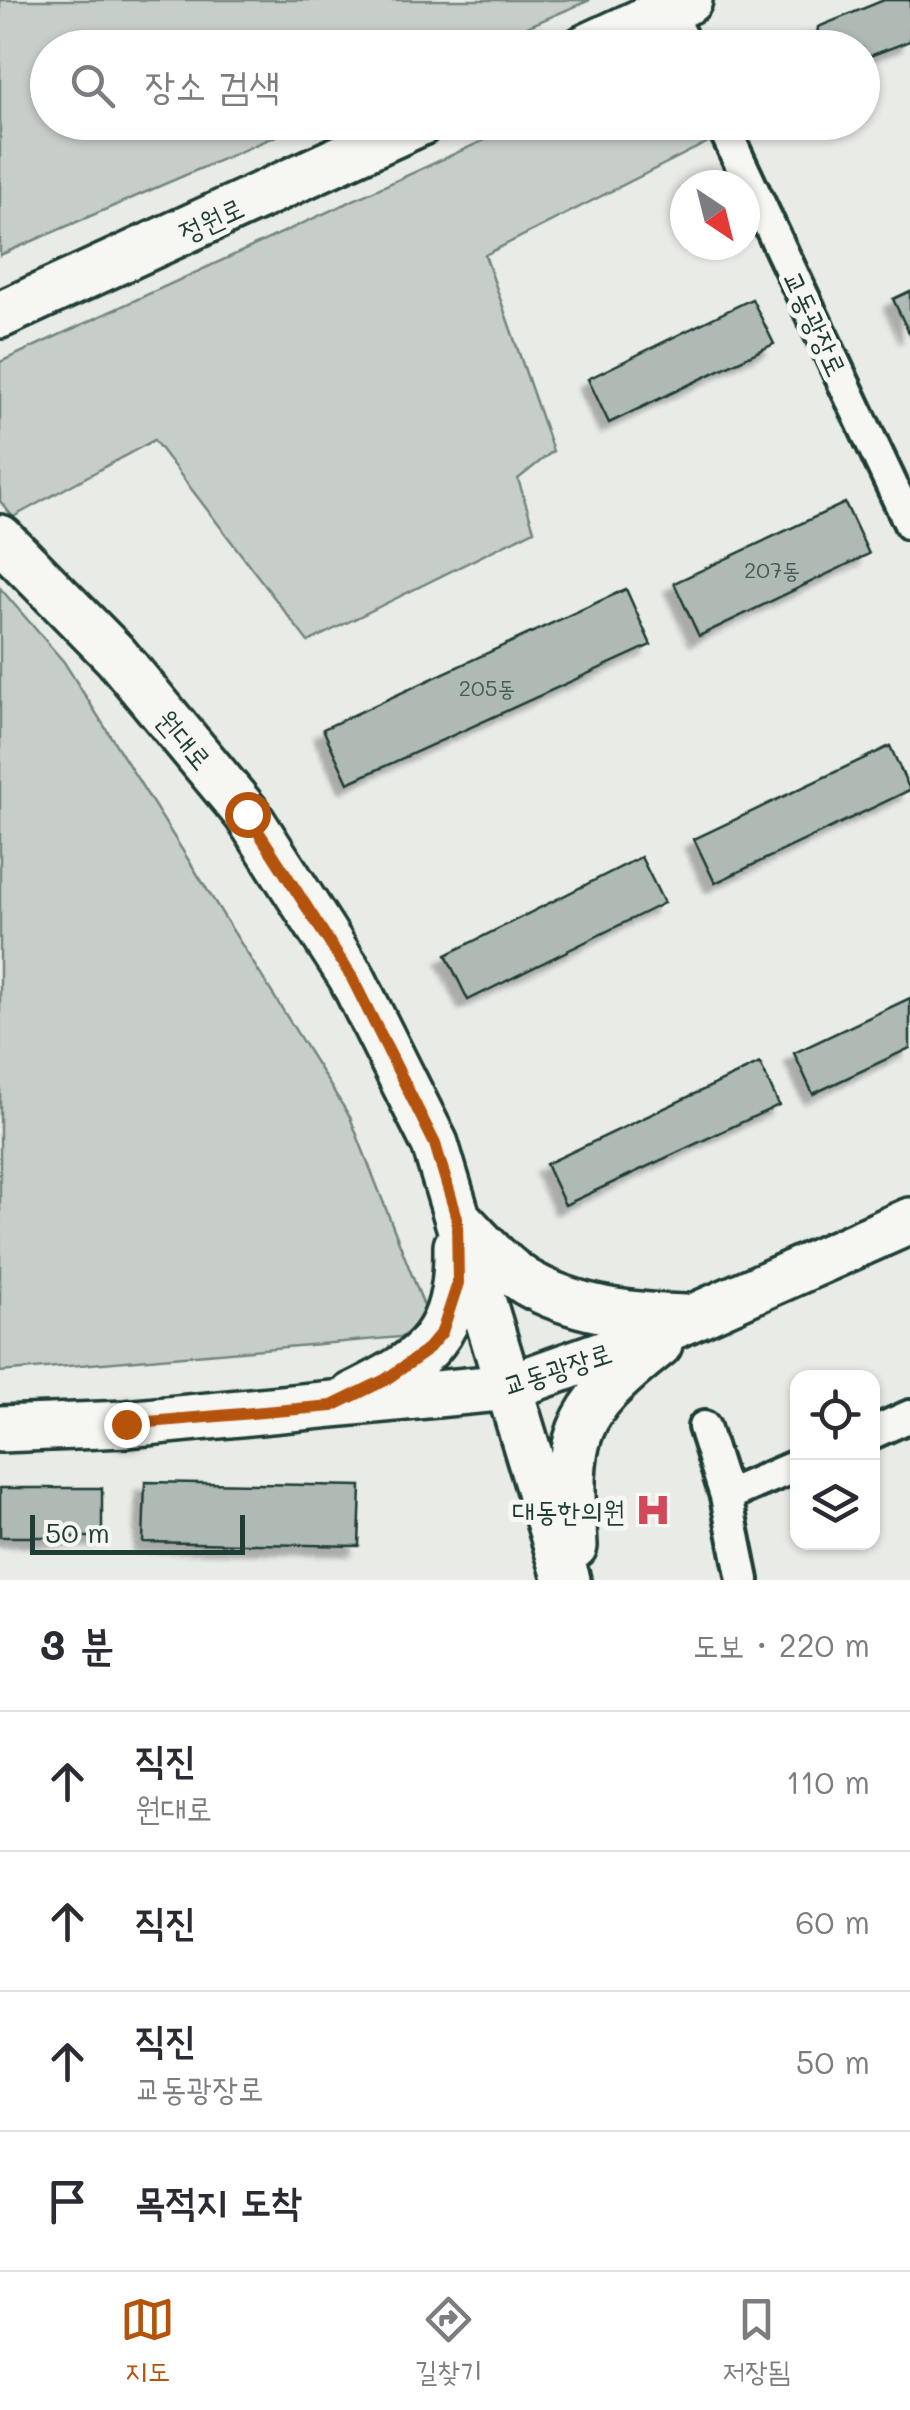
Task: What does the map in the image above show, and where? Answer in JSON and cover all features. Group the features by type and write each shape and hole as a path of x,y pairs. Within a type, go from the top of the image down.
{"street":[{"path":"645,30 681,19"},
{"name":"정원로","path":"0,315 383,140"},
{"name":"교동광장로","path":"729,140 910,524"},
{"name":"원대로","path":"0,538 116,656 247,814 351,976 435,1144 566,1580"},
{"path":"457,1218 526,1282 598,1309 633,1316 692,1318"},
{"path":"332,1406 385,1380 425,1352 442,1332 458,1283 457,1218"},
{"name":"교동광장로","path":"0,1429 126,1424 509,1387 644,1339 910,1221"},
{"path":"578,1580 571,1492 576,1434 588,1410 606,1391 692,1318"},
{"path":"880,1429 910,1416"},
{"path":"704,1427 726,1496 743,1580"},
{"path":"726,1496 790,1468"}],"shaded area":[{"path":"0,0 590,0 520,30 30,30 30,140 267,140 0,255"},
{"path":"485,140 708,142 485,255 553,451 518,479 534,530 308,642 154,440 13,517 0,501 0,362"},
{"path":"0,588 64,662 350,1117 435,1334 0,1372"}],"building":[{"path":"884,0 910,0 910,41 880,52 880,30 818,30"},
{"path":"910,291 910,335 893,299"},
{"path":"752,299 774,344 609,423 588,379"},
{"path":"845,503 869,554 699,636 674,583"},
{"path":"626,589 651,645 348,783 323,729"},
{"path":"890,746 910,790 715,883 694,839"},
{"path":"641,857 664,903 468,1000 446,955"},
{"path":"910,998 910,1048 813,1094 794,1053"},
{"path":"760,1063 779,1105 565,1205 546,1164"},
{"path":"145,1482 361,1486 359,1546 143,1542"},
{"path":"0,1488 102,1488 102,1537 0,1537"}],"place":[{"name":"대동한의원","path":"653,1510"}],"route":[{"path":"126,1424 332,1406 385,1380 425,1352 442,1332 458,1283 457,1218 435,1144 351,976 247,814"}]}
